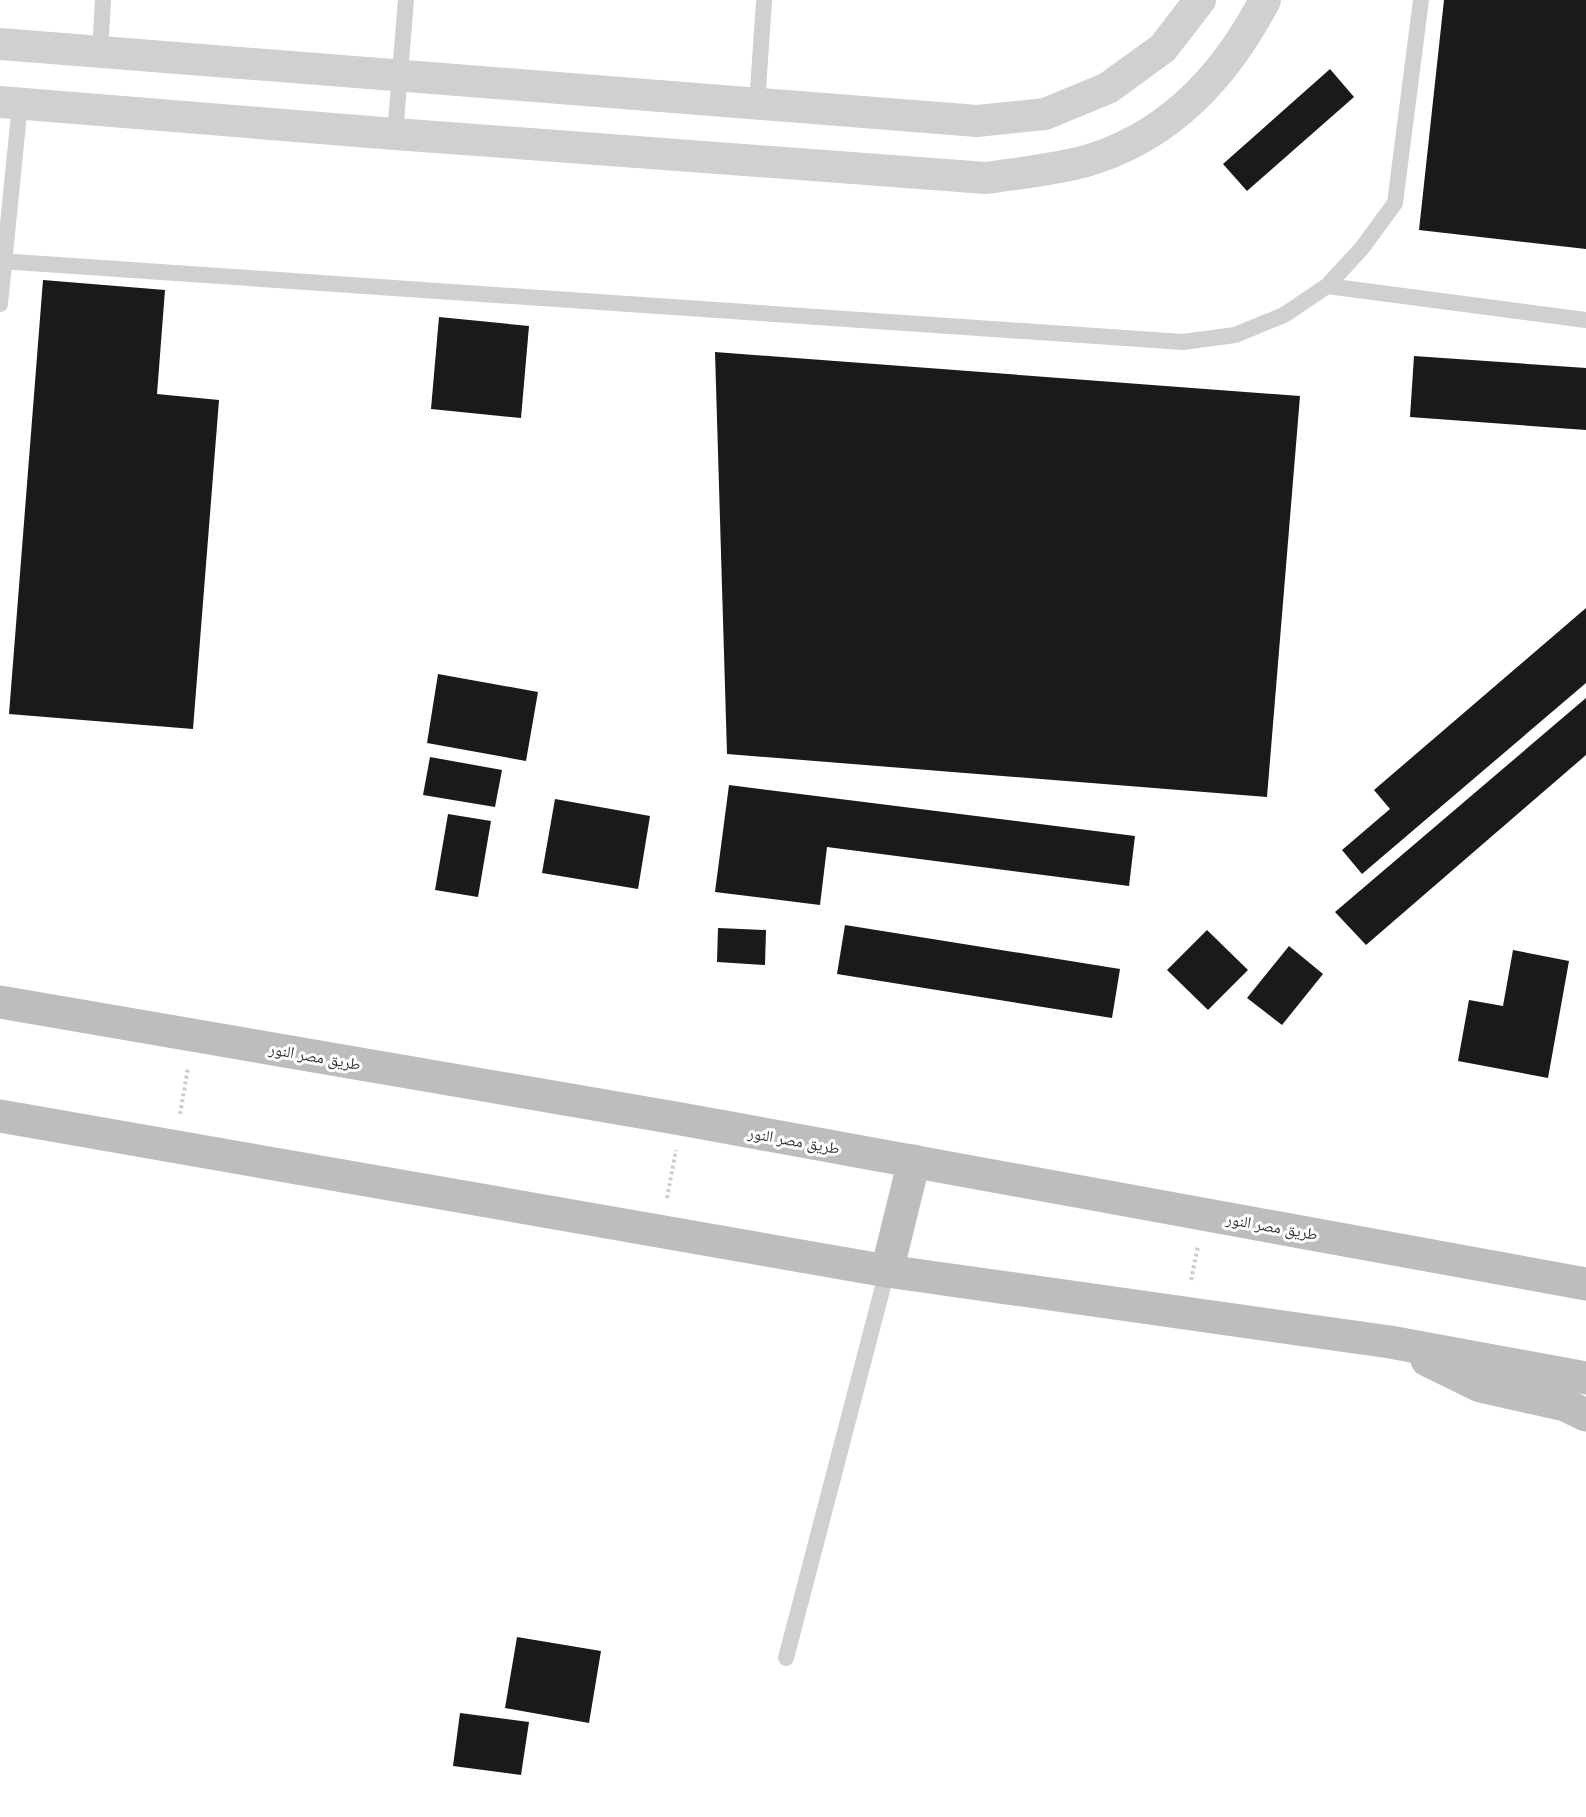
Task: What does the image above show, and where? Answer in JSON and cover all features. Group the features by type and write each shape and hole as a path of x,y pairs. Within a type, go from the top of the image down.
{"street":[{"path":"0,44 977,121 1045,114 1108,88 1163,48 1200,0"},
{"path":"10,103 395,134 986,177 1040,171 1087,160 1138,140 1180,111 1216,76 1247,34 1264,0"},
{"name":"طريق مصر النور","path":"0,1002 681,1119 1586,1284"},
{"path":"0,1116 886,1271 1390,1342 1586,1378"},
{"path":"886,1271 914,1161"},
{"path":"1545,1276 1586,1277"},
{"path":"1390,1342 1480,1386 1565,1405 1586,1415"}],"lane":[{"path":"100,52 103,0"},
{"path":"395,134 406,0"},
{"path":"2,261 1183,342 1235,334 1284,315 1327,286 1362,248 1395,203 1421,0"},
{"path":"757,105 764,1"},
{"path":"0,304 10,103"},
{"path":"1327,286 1586,320"},
{"path":"786,1658 886,1271"}],"path":[{"path":"174,1146 194,1035"},
{"path":"661,1232 681,1119"},
{"path":"1185,1313 1204,1213"}],"building":[{"path":"1444,0 1586,0 1586,249 1419,230"},
{"path":"1330,69 1354,97 1247,191 1223,164"},
{"path":"43,280 165,290 157,394 219,400 193,729 9,714"},
{"path":"439,317 529,326 521,418 431,409"},
{"path":"715,352 1300,396 1267,797 727,754"},
{"path":"1414,356 1586,368 1586,430 1410,417"},
{"path":"1586,608 1586,683 1362,874 1342,850 1390,809 1374,790"},
{"path":"438,674 538,692 526,761 427,743"},
{"path":"1586,698 1586,755 1366,945 1335,912"},
{"path":"430,757 502,770 495,807 423,795"},
{"path":"729,785 1135,836 1129,886 827,847 820,905 715,892"},
{"path":"555,799 650,816 638,889 542,873"},
{"path":"448,814 491,821 478,897 435,890"},
{"path":"845,925 1120,969 1112,1018 837,974"},
{"path":"718,928 766,930 765,965 717,962"},
{"path":"1207,930 1248,970 1208,1010 1167,970"},
{"path":"1289,946 1323,974 1282,1025 1247,998"},
{"path":"1513,950 1569,961 1548,1078 1458,1061 1469,1000 1503,1006"},
{"path":"517,1637 601,1651 589,1723 505,1708"},
{"path":"460,1713 529,1722 521,1775 453,1766"}]}
